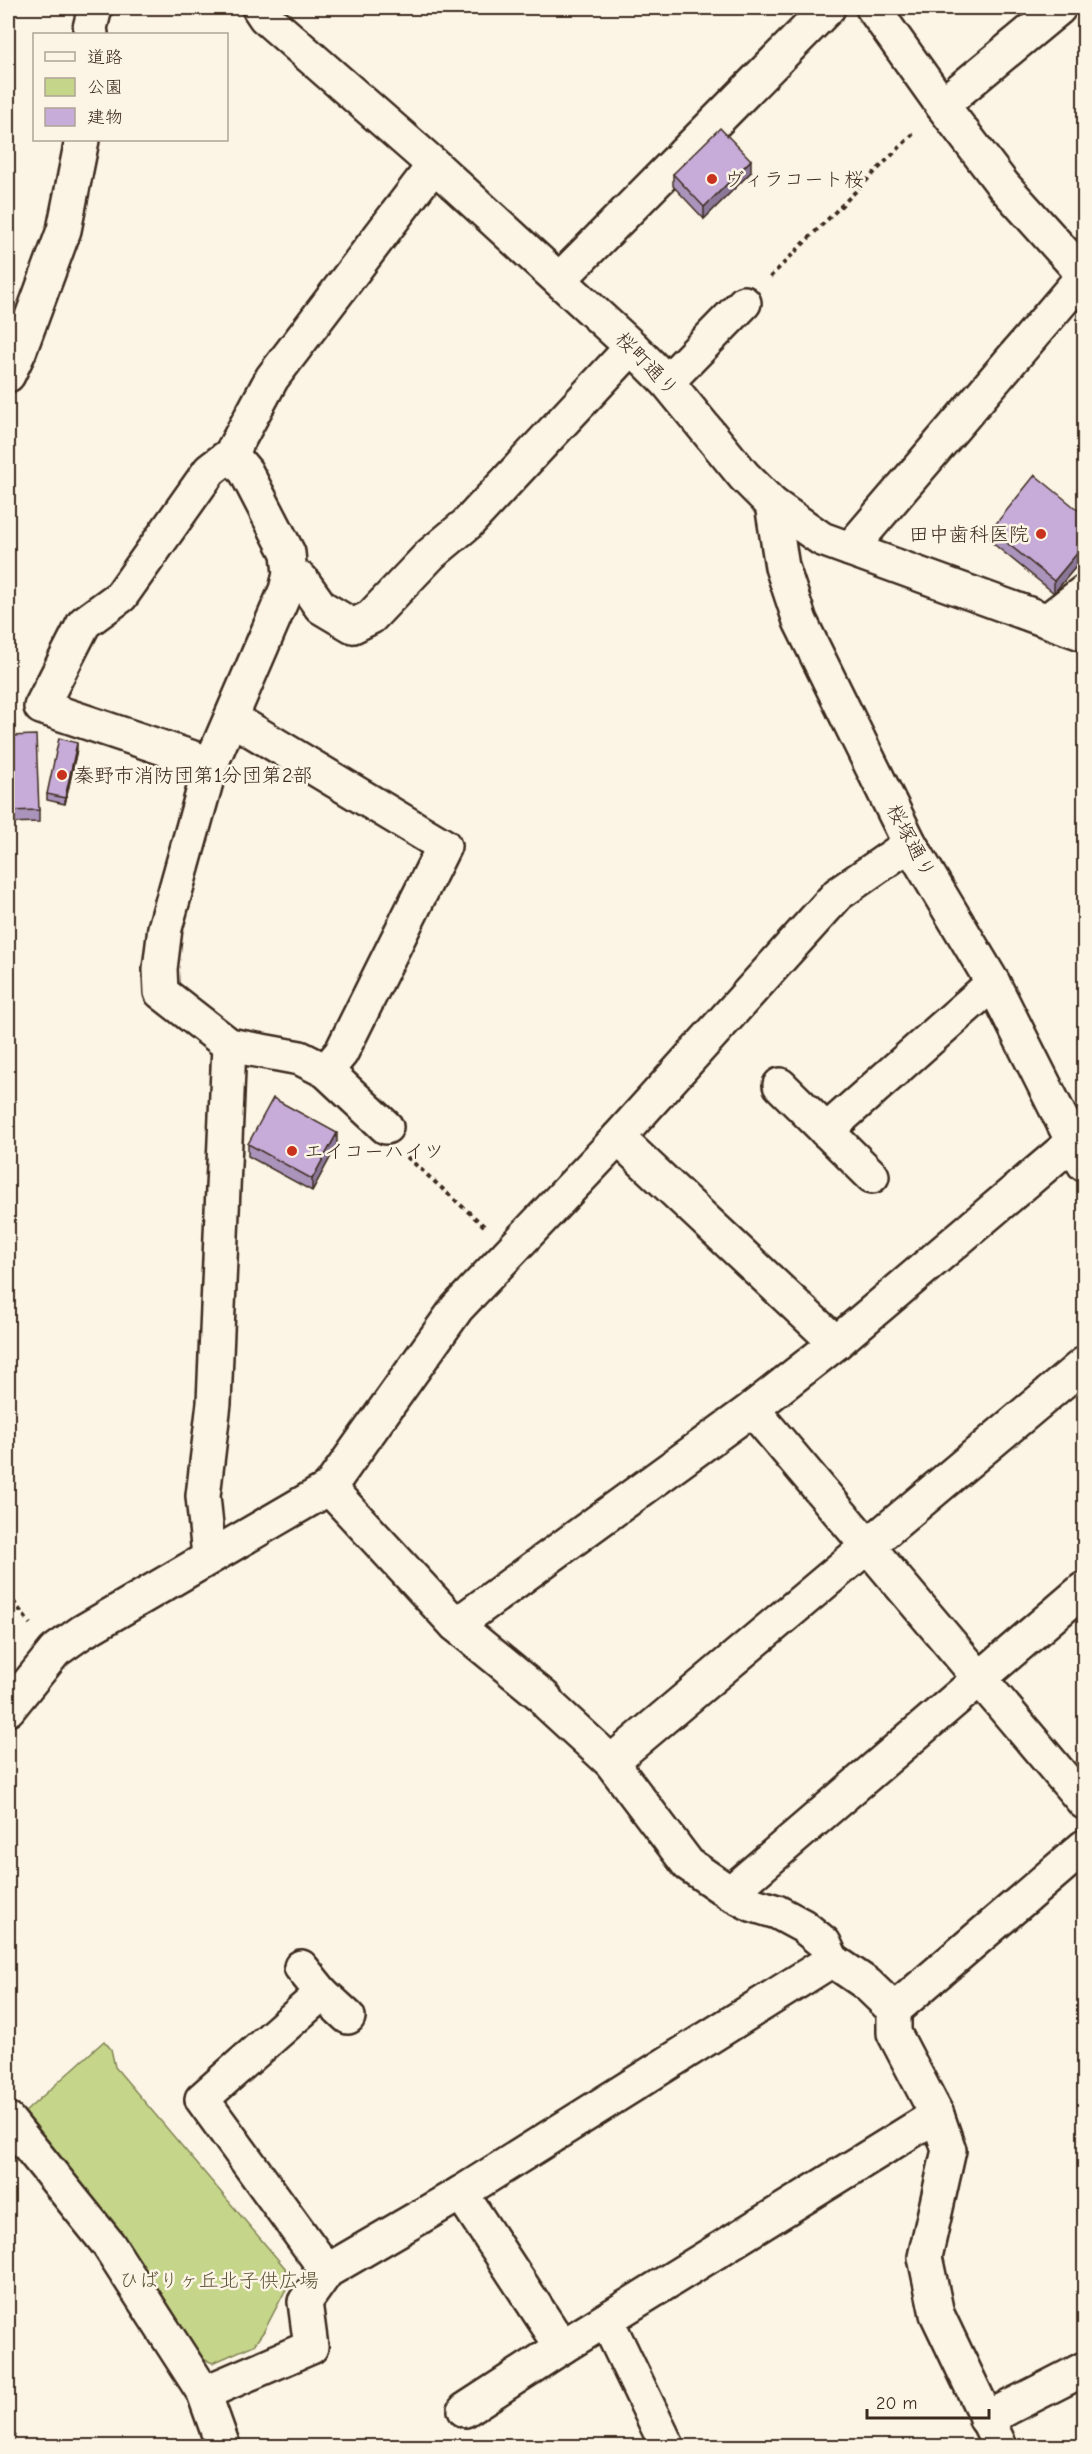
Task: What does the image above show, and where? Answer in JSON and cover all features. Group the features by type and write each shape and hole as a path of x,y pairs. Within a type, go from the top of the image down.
{"street":[{"path":"92,33 90,28 95,8"},
{"name":"桜町通り","path":"259,8 265,16 651,360 744,476 772,504 822,539 1084,634"},
{"path":"560,279 828,8"},
{"path":"850,549 1084,275 1003,185 942,105 873,8"},
{"path":"942,105 1059,8"},
{"path":"8,375 19,352 64,230 82,141"},
{"path":"211,764 41,707 84,623 121,596 210,470 231,454 272,378 434,165"},
{"path":"290,574 301,579 321,607 353,626 371,617 431,554 651,360 744,303"},
{"path":"231,454 246,472 288,553 290,574 286,590 211,764 165,927 160,969 161,992 229,1045 300,1058 326,1071 394,1140"},
{"name":"桜塚通り","path":"772,504 782,567 800,621 910,844 993,983 1076,1134"},
{"path":"1048,620 1084,592"},
{"path":"231,718 444,846 340,1053 326,1071"},
{"path":"8,1709 55,1651 82,1632 328,1488 457,1308 618,1138 838,894 910,844"},
{"path":"826,1131 993,983"},
{"path":"209,1556 203,1496 214,1403 229,1045"},
{"path":"780,1085 872,1176"},
{"path":"456,1625 755,1413 1076,1134"},
{"path":"618,1138 836,1343"},
{"path":"611,1762 1084,1364"},
{"path":"755,1413 1084,1802"},
{"path":"328,1488 456,1625 545,1698 548,1704 611,1762 688,1864 730,1893 751,1904 777,1912 803,1926 824,1943 832,1960 867,1984 894,2010 894,2033 937,2115 949,2150 925,2257 938,2314 993,2433 1084,2369"},
{"path":"730,1893 1084,1589"},
{"path":"894,2010 1084,1847"},
{"path":"204,2393 310,2347 305,2302 327,2271 461,2193 832,1960"},
{"path":"301,1967 322,1993 348,2017"},
{"path":"322,1993 202,2099 327,2271"},
{"path":"465,2410 562,2347 937,2115"},
{"path":"13,2137 108,2244 204,2393 223,2446"},
{"path":"461,2193 562,2347"},
{"path":"606,2321 667,2446"}],"path":[{"path":"744,303 942,105"},
{"path":"394,1140 512,1251"},
{"path":"8,1594 22,1617 35,1629"}],"green space":[{"name":"ひばりヶ丘北子供広場","path":"104,2041 111,2049 115,2067 286,2269 286,2289 254,2345 213,2363 197,2357 122,2234 25,2112"}],"building":[{"name":"ヴィラコート桜","path":"720,128 751,160 704,207 673,174"},
{"name":"田中歯科医院","path":"1035,475 1084,515 1084,545 1054,581 991,530"},
{"path":"36,735 39,810 8,811 8,736"},
{"name":"秦野市消防団第1分団第2部","path":"59,738 77,743 65,798 47,794"},
{"name":"エイコーハイツ","path":"273,1098 337,1133 312,1179 248,1144"}],"place":[{"name":"ヴィラコート桜","path":"712,179"},
{"name":"田中歯科医院","path":"1041,534"},
{"name":"秦野市消防団第1分団第2部","path":"62,775"},
{"name":"エイコーハイツ","path":"292,1151"}]}
